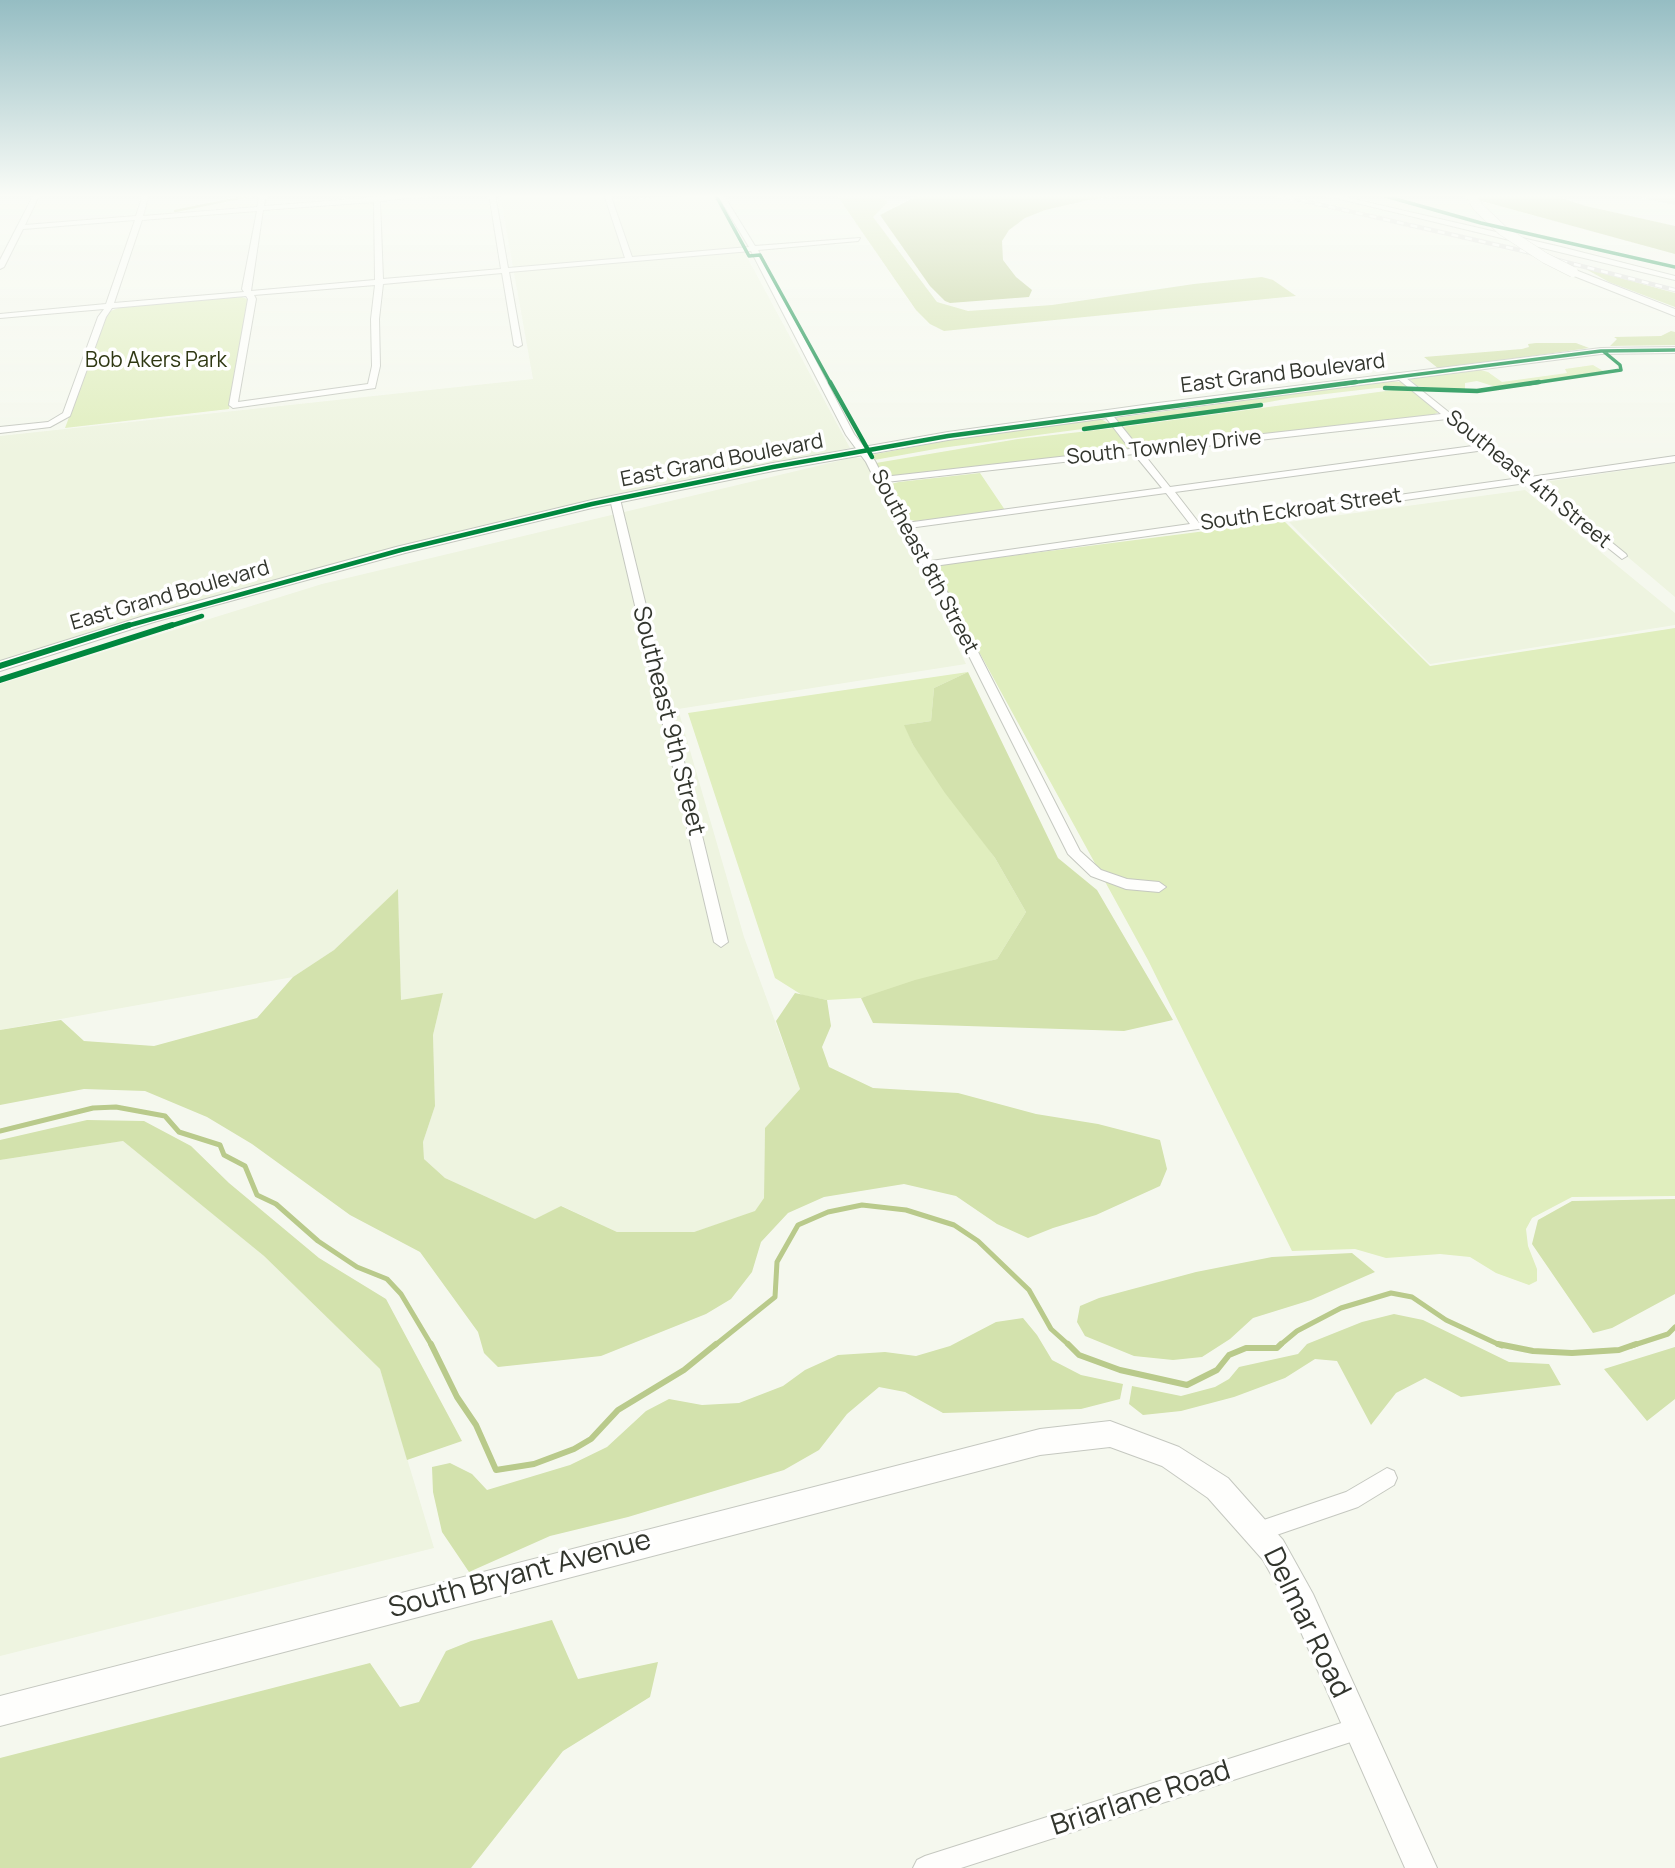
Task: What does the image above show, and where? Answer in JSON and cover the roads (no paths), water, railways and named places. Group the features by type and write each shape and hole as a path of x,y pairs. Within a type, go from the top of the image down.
{"street":[{"path":"0,430 38,426 61,420 66,414 117,281"},
{"path":"247,281 246,289 252,299 233,405 372,386 376,366 375,318 379,282"},
{"path":"0,316 389,281"},
{"path":"508,281 518,345"},
{"name":"Southeast 8th Street","path":"769,281 850,435 881,480 903,526 928,564 1075,854 1096,873 1126,884 1159,887"},
{"path":"1596,281 1675,313"},
{"name":"East Grand Boulevard","path":"0,666 149,619 478,531 615,499 862,451 1107,414 1601,351 1675,350"},
{"name":"Southeast 4th Street","path":"1401,377 1622,556"},
{"path":"1107,414 1196,525"},
{"name":"South Townley Drive","path":"881,480 1448,416"},
{"path":"903,526 1487,447"},
{"name":"South Eckroat Street","path":"928,564 1675,459"},
{"name":"Southeast 9th Street","path":"615,499 721,942"},
{"name":"Delmar Road","path":"1040,1442 1110,1434 1170,1456 1218,1488 1259,1531 1273,1550 1303,1604 1357,1730 1422,1868"},
{"name":"South Bryant Avenue","path":"0,1711 1040,1442"},
{"path":"1259,1531 1351,1500 1387,1478"},
{"name":"Briarlane Road","path":"925,1868 1357,1730"}],"waterway":[{"path":"0,1131 93,1108 116,1107 165,1116 179,1132 220,1145 224,1155 245,1166 257,1195 276,1204 318,1241 357,1267 387,1279 401,1294 432,1346"},
{"path":"714,1346 775,1297 777,1262 798,1225 828,1212 862,1205 906,1210 954,1225 978,1241 1029,1290 1051,1329 1070,1346"},
{"path":"1279,1346 1297,1331 1341,1308 1391,1293 1412,1297 1446,1320 1502,1346"},
{"path":"1631,1346 1668,1334 1675,1327"},
{"path":"432,1346 457,1397 476,1425 496,1470 534,1464 574,1449 591,1439 618,1410 684,1370 716,1344"},
{"path":"1498,1344 1533,1351 1572,1353 1619,1350 1636,1344"},
{"path":"1070,1346 1079,1355 1120,1370 1187,1385 1217,1370 1229,1355 1246,1348 1279,1346"}],"railway":[{"path":"1641,281 1675,290"}],"park label":[{"name":"Bob Akers Park","path":"156,361"}]}
